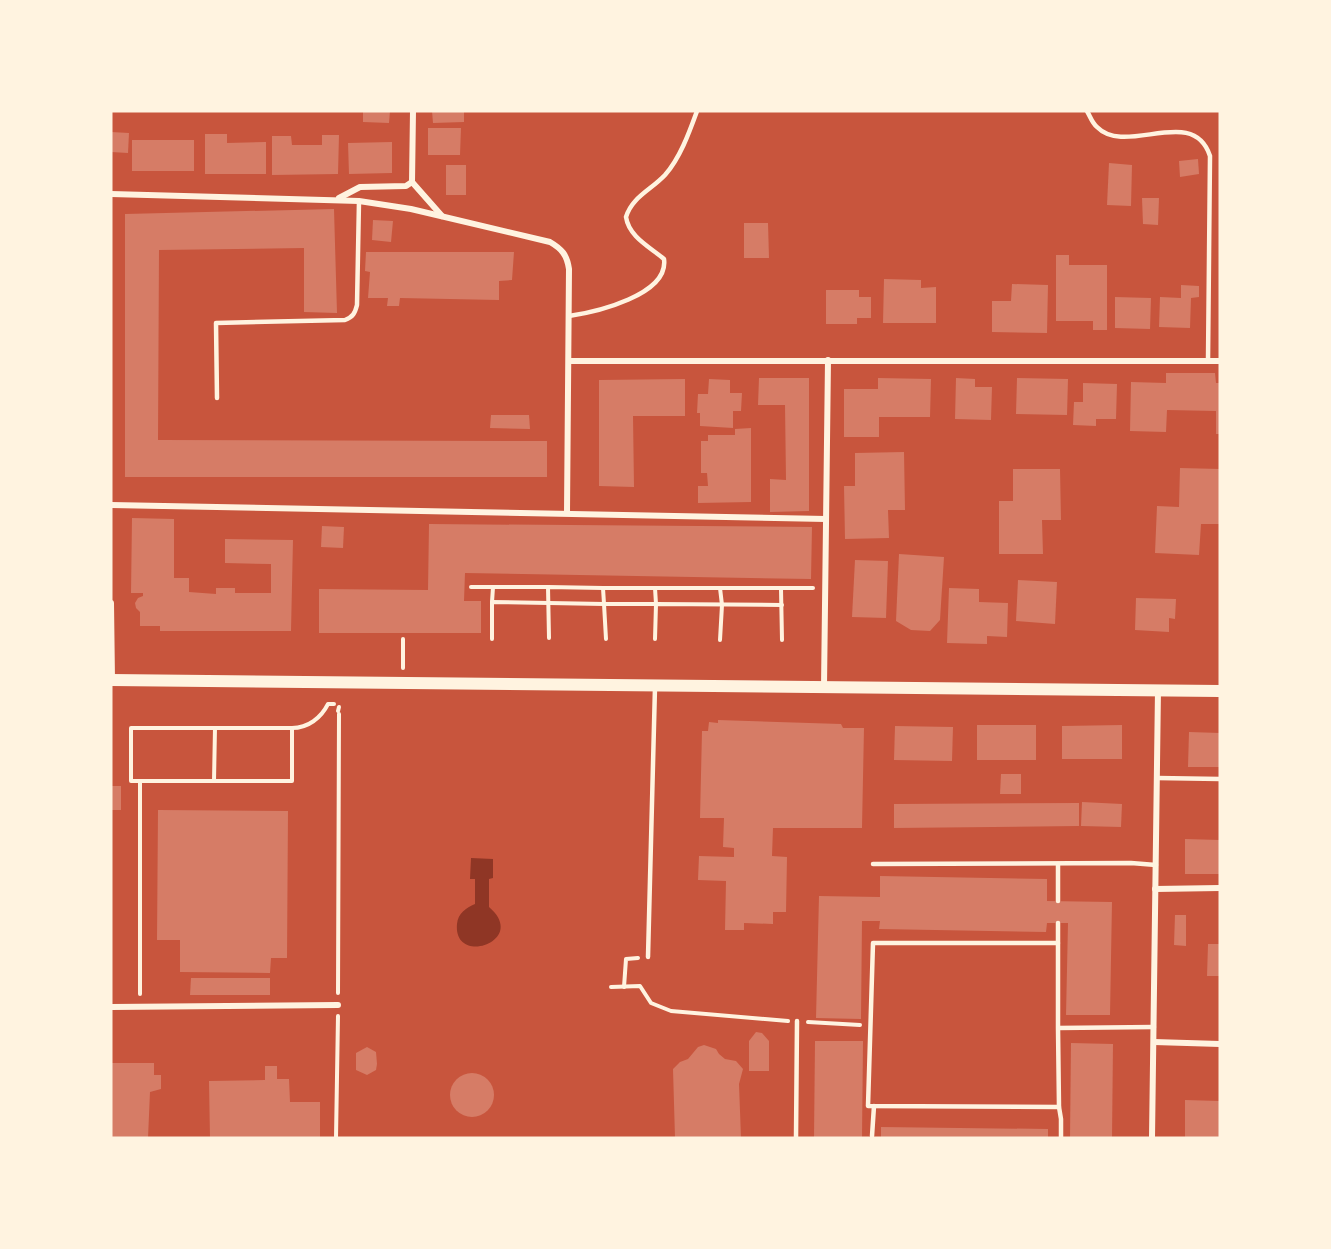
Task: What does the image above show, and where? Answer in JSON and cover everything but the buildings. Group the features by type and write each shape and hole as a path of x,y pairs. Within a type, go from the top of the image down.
{"main road":[{"path":"111,680 1220,691"}],"street":[{"path":"413,111 412,182 443,216"},
{"path":"338,199 360,187 406,186 412,182"},
{"path":"111,194 359,201 443,216 550,242 561,248 567,257 569,269 567,513"},
{"path":"824,687 828,360"},
{"path":"569,361 1220,361"},
{"path":"111,505 826,519"},
{"path":"111,603 111,680"},
{"path":"1152,1138 1158,690"},
{"path":"1155,889 1220,888"},
{"path":"111,1007 338,1005"},
{"path":"1154,1042 1220,1044"}],"lane":[{"path":"570,316 594,313 615,306 653,285 661,275 665,266 664,259 638,238 629,228 626,217 631,205 665,175 697,111"},
{"path":"1087,111 1098,128 1107,133 1119,136 1180,132 1192,134 1207,146 1210,167 1208,361"},
{"path":"217,398 216,323 345,320 351,318 355,313 359,201"},
{"path":"648,957 655,686"},
{"path":"1157,778 1220,779"},
{"path":"873,864 1156,865"},
{"path":"1058,864 1058,901"},
{"path":"1058,923 1060,1138"},
{"path":"1058,943 873,943 868,1106 1059,1107"},
{"path":"796,1138 797,1021"},
{"path":"1058,1028 1154,1027"},
{"path":"872,1136 874,1106"}],"path":[{"path":"471,587 813,588 813,598"},
{"path":"492,639 493,587"},
{"path":"548,587 549,639"},
{"path":"603,588 606,639"},
{"path":"655,588 655,639"},
{"path":"720,588 722,605 720,640"},
{"path":"781,589 783,640"},
{"path":"492,602 782,606"},
{"path":"292,728 292,781 131,781 131,728 305,727 320,716 328,705 337,709 336,1138"},
{"path":"214,781 216,728"},
{"path":"130,994 141,994 140,781"},
{"path":"624,987 626,959 648,957"},
{"path":"611,987 640,986 651,1003 671,1011 871,1025"}],"shaded area":[{"path":"471,858 493,859 493,878 489,879 489,907 499,919 500,930 495,939 476,946 466,944 459,937 457,924 463,911 475,904 475,879 470,879"}]}
